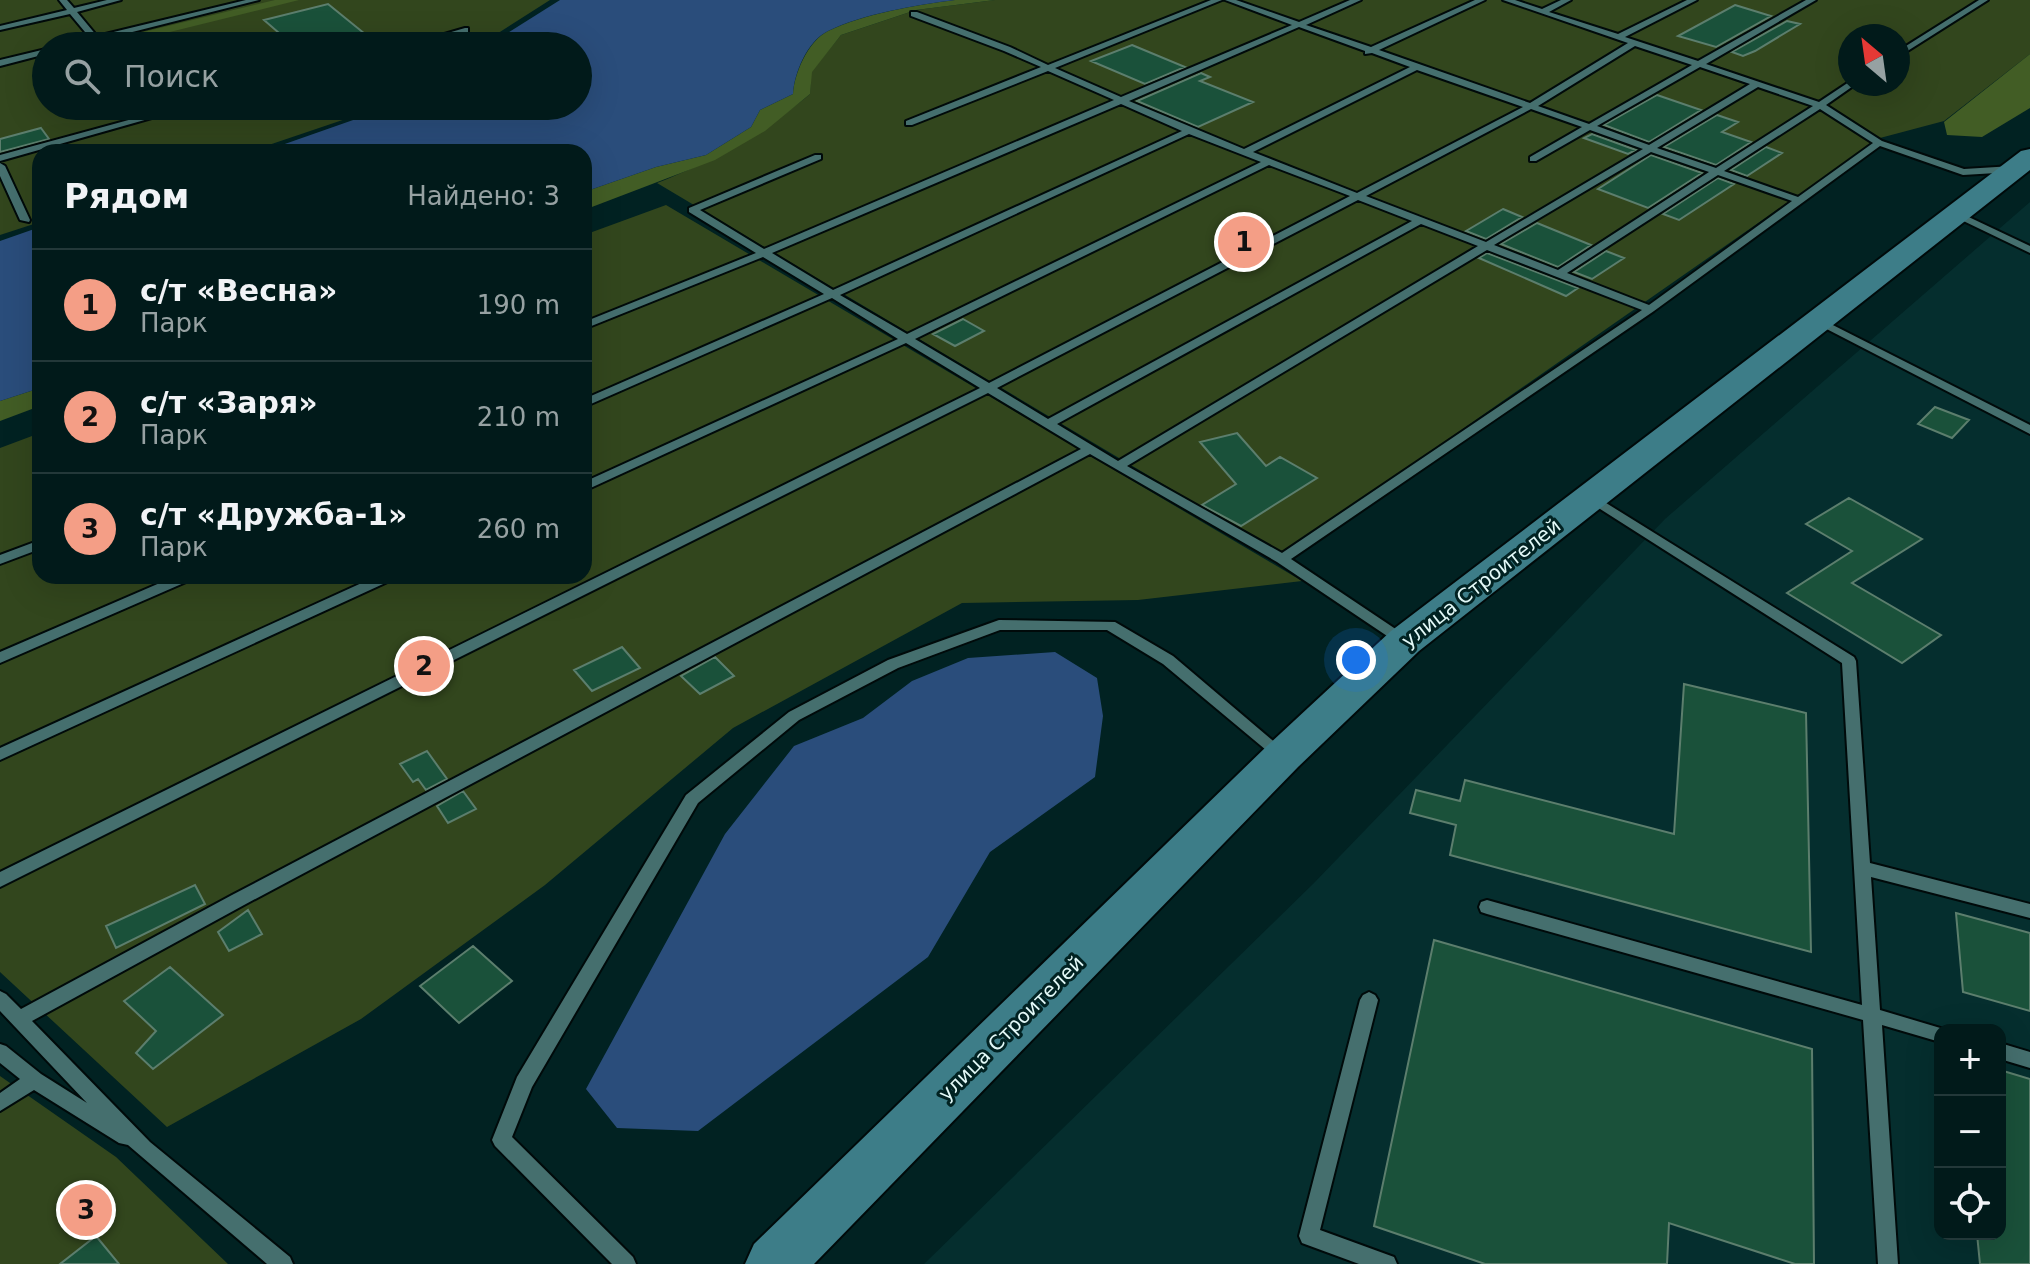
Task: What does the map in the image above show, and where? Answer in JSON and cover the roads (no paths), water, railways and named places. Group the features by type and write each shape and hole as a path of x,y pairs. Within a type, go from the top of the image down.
{"main road":[{"name":"улица Строителей","path":"774,1264 1283,756 1405,641 2023,163"}],"lane":[{"path":"63,0 89,32"},
{"path":"0,28 117,0"},
{"path":"124,32 255,0"},
{"path":"909,123 1218,0"},
{"path":"1229,0 1368,52 1800,201"},
{"path":"592,323 764,253 1357,0"},
{"path":"1368,52 1481,0"},
{"path":"1507,0 1820,105 1879,143 1963,172 2023,163"},
{"path":"1542,12 1567,0"},
{"path":"1619,37 1693,0"},
{"path":"1533,159 1812,0"},
{"path":"1910,47 1984,0"},
{"path":"914,14 1048,67 1189,131 1650,309"},
{"path":"458,32 465,30"},
{"path":"0,880 989,388 1531,106 1636,42"},
{"path":"0,63 32,55"},
{"path":"1246,152 1414,68"},
{"path":"1118,466 1652,150 1759,83"},
{"path":"1559,274 1838,93"},
{"path":"51,144 139,120"},
{"path":"592,399 833,294 1189,131"},
{"path":"1282,559 1650,309 1879,143"},
{"path":"0,158 32,149"},
{"path":"818,157 692,210 1118,466 1282,559 1405,641"},
{"path":"592,483 906,339 1268,162"},
{"path":"0,166 25,220"},
{"path":"1956,214 2030,250"},
{"path":"1048,424 1421,220"},
{"path":"1819,321 2030,430"},
{"path":"21,1018 1090,449"},
{"path":"1590,497 1849,661 1888,1264"},
{"path":"0,560 32,547"},
{"path":"0,658 170,584"},
{"path":"0,754 372,584"},
{"path":"626,1264 502,1140 524,1083 692,799 794,716 893,664 999,625 1110,625 1168,660 1283,756"},
{"path":"1863,868 2030,911"},
{"path":"1487,907 1934,1032"},
{"path":"0,999 143,1148 283,1264"},
{"path":"1369,1000 1309,1236 1387,1264"},
{"path":"0,1052 34,1080 143,1148"},
{"path":"2006,1053 2030,1060"},
{"path":"0,1103 34,1080"}],"water":[{"path":"560,0 955,0 873,15 828,31 814,42 803,59 793,94 760,110 751,127 706,155 656,167 592,189 592,144 285,144 353,120 592,120 592,32 509,32"},
{"path":"32,230 32,391 0,401 0,241"},
{"path":"1055,652 1097,678 1103,716 1095,777 990,852 928,957 698,1131 617,1128 586,1089 725,834 794,746 863,718 912,681 968,658"}],"place":[{"name":"с/т «Весна»","path":"1244,242"},
{"name":"с/т «Заря»","path":"424,666"},
{"name":"с/т «Дружба-1»","path":"86,1210"}]}
